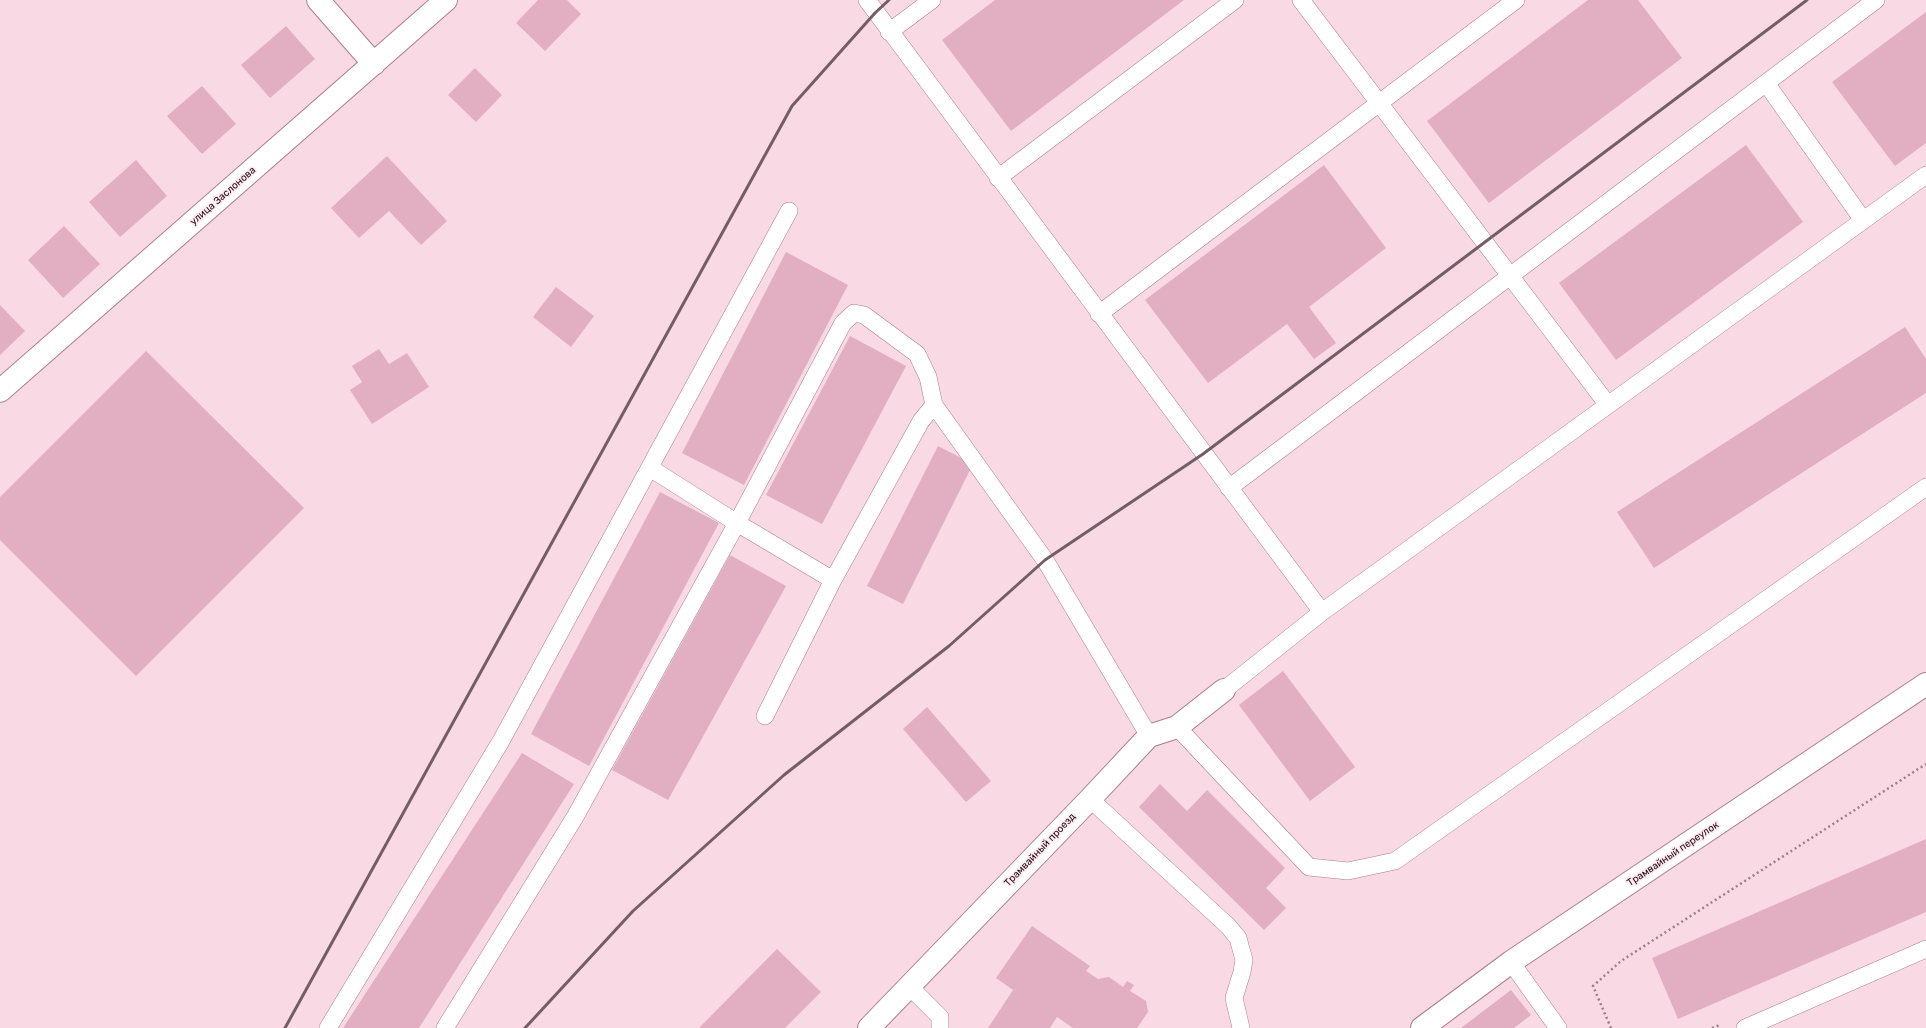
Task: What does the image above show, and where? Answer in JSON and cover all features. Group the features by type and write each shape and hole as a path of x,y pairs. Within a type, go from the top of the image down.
{"street":[{"path":"318,0 374,64"},
{"name":"улица Заслонова","path":"0,391 446,0"},
{"name":"Трамвайный переулок","path":"1422,1028 1511,962 1926,684"},
{"path":"1149,736 1177,728 1224,690"},
{"name":"Трамвайный проезд","path":"869,1028 1149,736"}],"lane":[{"path":"866,0 1322,612"},
{"path":"889,32 932,0"},
{"path":"998,178 1235,0"},
{"path":"1302,0 1608,405"},
{"path":"1099,314 1516,0"},
{"path":"1229,488 1876,0"},
{"path":"1766,83 1863,220"},
{"path":"1224,690 1322,612 1926,175"},
{"path":"328,1028 501,742 789,211"},
{"path":"445,1028 575,817 737,523 843,323 854,313 864,315 917,354 928,377 934,405 1044,560 1149,736"},
{"path":"765,716 833,580 921,421 934,405"},
{"path":"650,468 737,523 833,580"},
{"path":"1177,728 1309,867 1348,871 1395,861 1926,487"},
{"path":"1090,799 1228,926 1238,938 1244,960 1234,998 1241,1028"},
{"path":"1745,1028 1926,949"},
{"path":"1511,962 1552,1026"},
{"path":"909,986 940,1017 940,1028"}],"path":[{"path":"1611,1028 1593,986 1621,961 1926,764"}],"building":[{"path":"538,0 567,0 581,14 545,51 516,23"},
{"path":"995,0 1184,0 1011,131 942,40"},
{"path":"1588,0 1638,0 1682,58 1489,203 1427,121"},
{"path":"1926,12 1926,143 1895,166 1832,82"},
{"path":"286,26 315,59 270,98 241,65"},
{"path":"475,68 502,95 476,122 448,95"},
{"path":"202,86 236,124 202,154 167,116"},
{"path":"1746,145 1803,222 1616,360 1559,283"},
{"path":"387,156 447,221 421,245 389,211 359,238 331,208"},
{"path":"136,160 167,196 120,237 89,202"},
{"path":"1324,165 1386,248 1309,307 1336,343 1314,359 1287,324 1208,383 1145,300"},
{"path":"64,226 100,264 63,298 28,260"},
{"path":"786,252 848,285 744,485 682,453"},
{"path":"556,287 594,316 571,347 533,317"},
{"path":"0,305 25,331 0,355"},
{"path":"1905,327 1926,359 1926,393 1654,568 1617,512"},
{"path":"850,336 906,366 822,524 766,495"},
{"path":"379,349 389,364 407,353 429,387 372,424 350,390 362,382 352,366"},
{"path":"146,351 304,508 136,676 0,540 0,497"},
{"path":"938,446 973,464 903,604 867,586"},
{"path":"660,492 719,523 589,766 531,734"},
{"path":"730,555 786,586 668,800 612,770"},
{"path":"1283,671 1355,767 1310,801 1239,705"},
{"path":"927,707 991,781 966,802 903,729"},
{"path":"522,753 574,784 419,1028 343,1028"},
{"path":"1160,784 1187,811 1207,790 1285,868 1266,888 1286,908 1264,930 1139,807"},
{"path":"1926,839 1926,912 1678,1019 1652,958"},
{"path":"1032,926 1090,966 1086,971 1098,979 1109,977 1123,987 1127,981 1134,985 1130,991 1146,1001 1148,1012 1137,1028 1073,1028 1057,1017 1050,1028 988,1028 1013,990 996,978"},
{"path":"777,949 821,992 785,1028 699,1028"},
{"path":"1511,990 1531,1015 1514,1028 1461,1028"}],"railway":[{"path":"285,1028 792,106 875,13 889,0"},
{"path":"525,1028 633,911 784,775 949,646 1045,560 1203,454 1807,0"}]}
